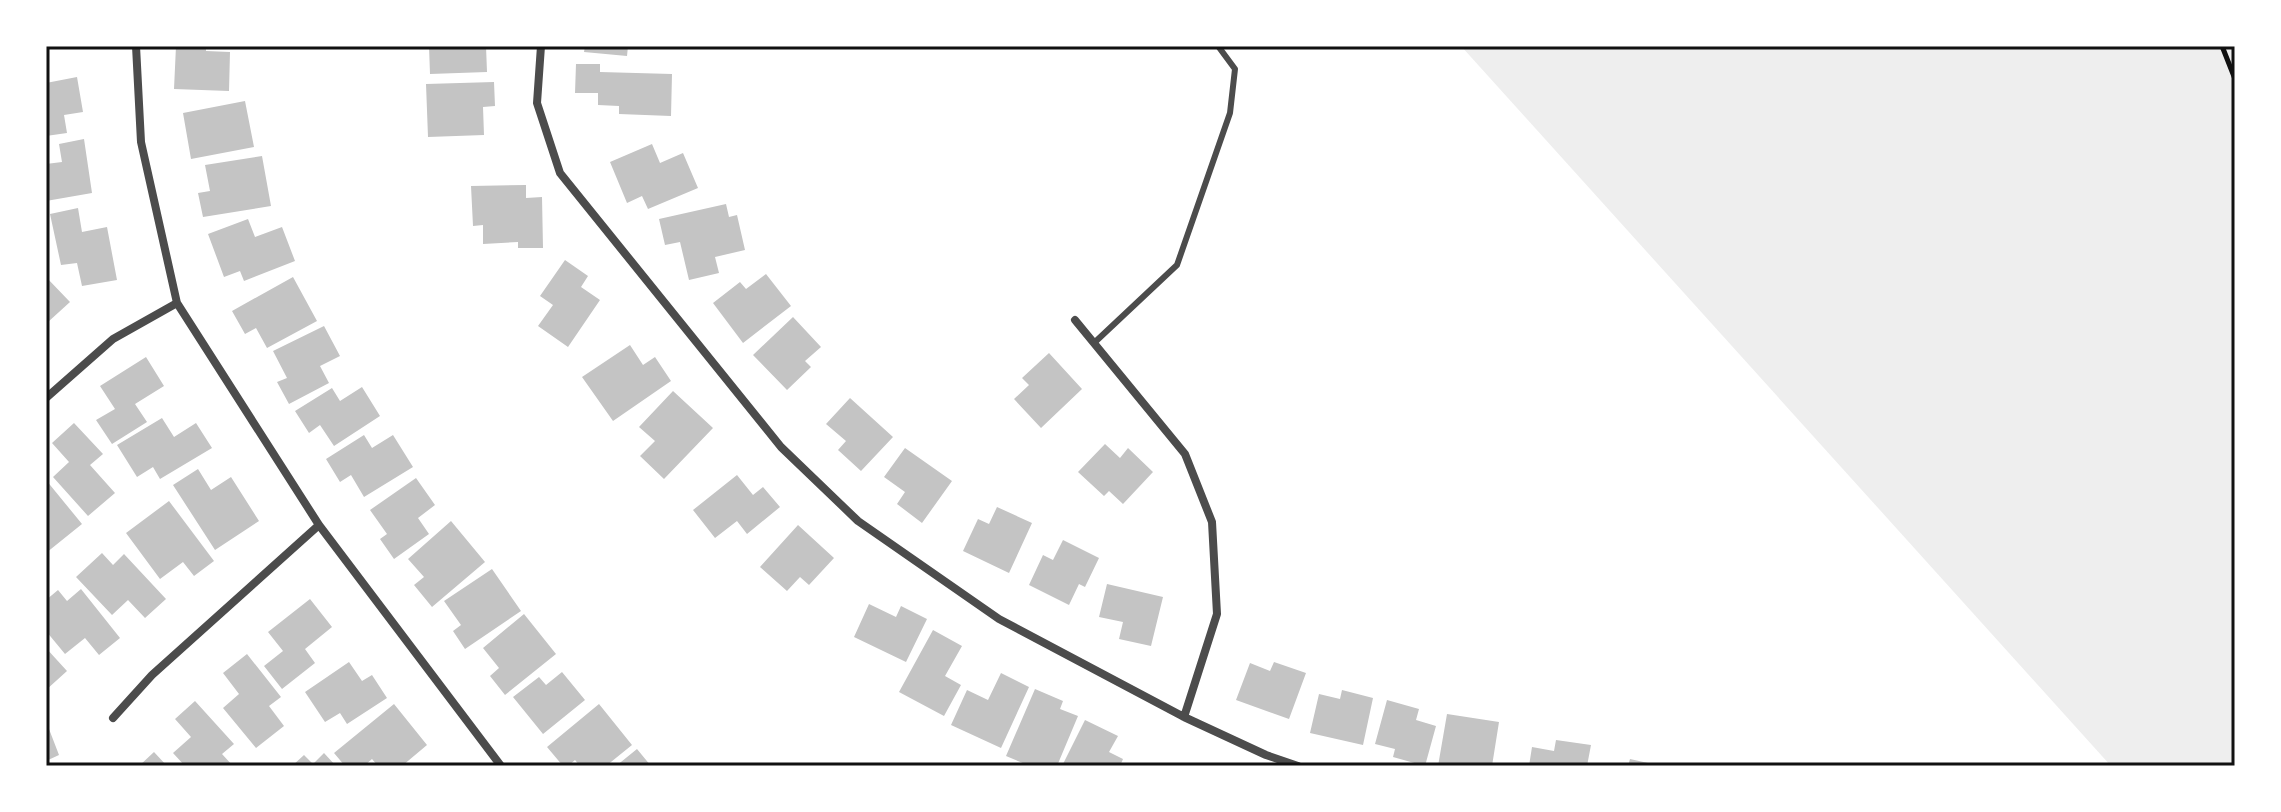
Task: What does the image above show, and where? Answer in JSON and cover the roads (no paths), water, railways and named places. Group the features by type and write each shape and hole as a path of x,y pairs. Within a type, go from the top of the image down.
{"street":[{"path":"136,46 141,142 177,303 319,525 501,766"},
{"path":"541,46 537,103 560,173 781,447 858,521 999,619 1184,717 1266,755 1298,766"},
{"path":"46,398 113,339 177,303"},
{"path":"1075,320 1185,454 1212,522 1217,614 1184,717"},
{"path":"113,718 152,675 319,525"},
{"path":"483,766 493,757"}],"lane":[{"path":"1094,343 1177,265 1230,113 1235,69 1218,46"}]}
